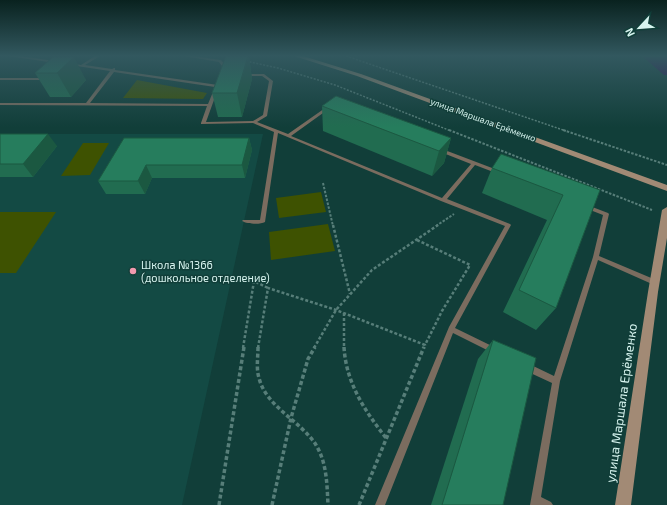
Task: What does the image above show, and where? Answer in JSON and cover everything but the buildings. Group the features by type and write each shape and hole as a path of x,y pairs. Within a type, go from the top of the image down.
{"street":[{"name":"улица Маршала Ерёменко","path":"373,80 667,188"},
{"name":"улица Маршала Ерёменко","path":"623,505 654,282 667,210"}],"lane":[{"path":"88,103 106,80"},
{"path":"178,80 217,86"},
{"path":"254,122 265,116 270,80"},
{"path":"219,81 203,123 254,122 443,200 508,225 451,329 380,505"},
{"path":"0,104 88,103 210,105"},
{"path":"288,136 330,107 337,110"},
{"path":"245,221 262,222 276,131"},
{"path":"438,149 503,174"},
{"path":"443,200 474,163"},
{"path":"548,505 536,502 556,381 596,257 606,214 577,203"},
{"path":"596,257 654,282"},
{"path":"451,329 500,354"},
{"path":"521,364 556,381"}],"path":[{"path":"316,80 334,85 652,210"},
{"path":"416,80 667,165"},
{"path":"323,183 350,294"},
{"path":"274,504 291,418 308,359 336,310 372,270 455,214"},
{"path":"359,505 425,345 442,311 470,265 417,240"},
{"path":"219,505 254,281 268,288 336,310 425,345"},
{"path":"268,288 258,358 259,380 270,398 312,439 326,467 328,505"},
{"path":"344,313 346,365 354,390 369,416 386,438"}],"shaded area":[{"name":"Школа №1366 (дошкольное отделение)","path":"0,134 263,134 182,505 0,505"}],"green space":[{"path":"137,80 207,93 203,99 123,98"},
{"path":"83,143 109,143 90,175 61,176"},
{"path":"321,192 326,212 279,218 276,198"},
{"path":"0,212 56,212 16,273 0,273"},
{"path":"328,224 335,251 271,260 269,232"}],"place":[{"name":"Школа №1366 (дошкольное отделение)","path":"133,271"}]}
